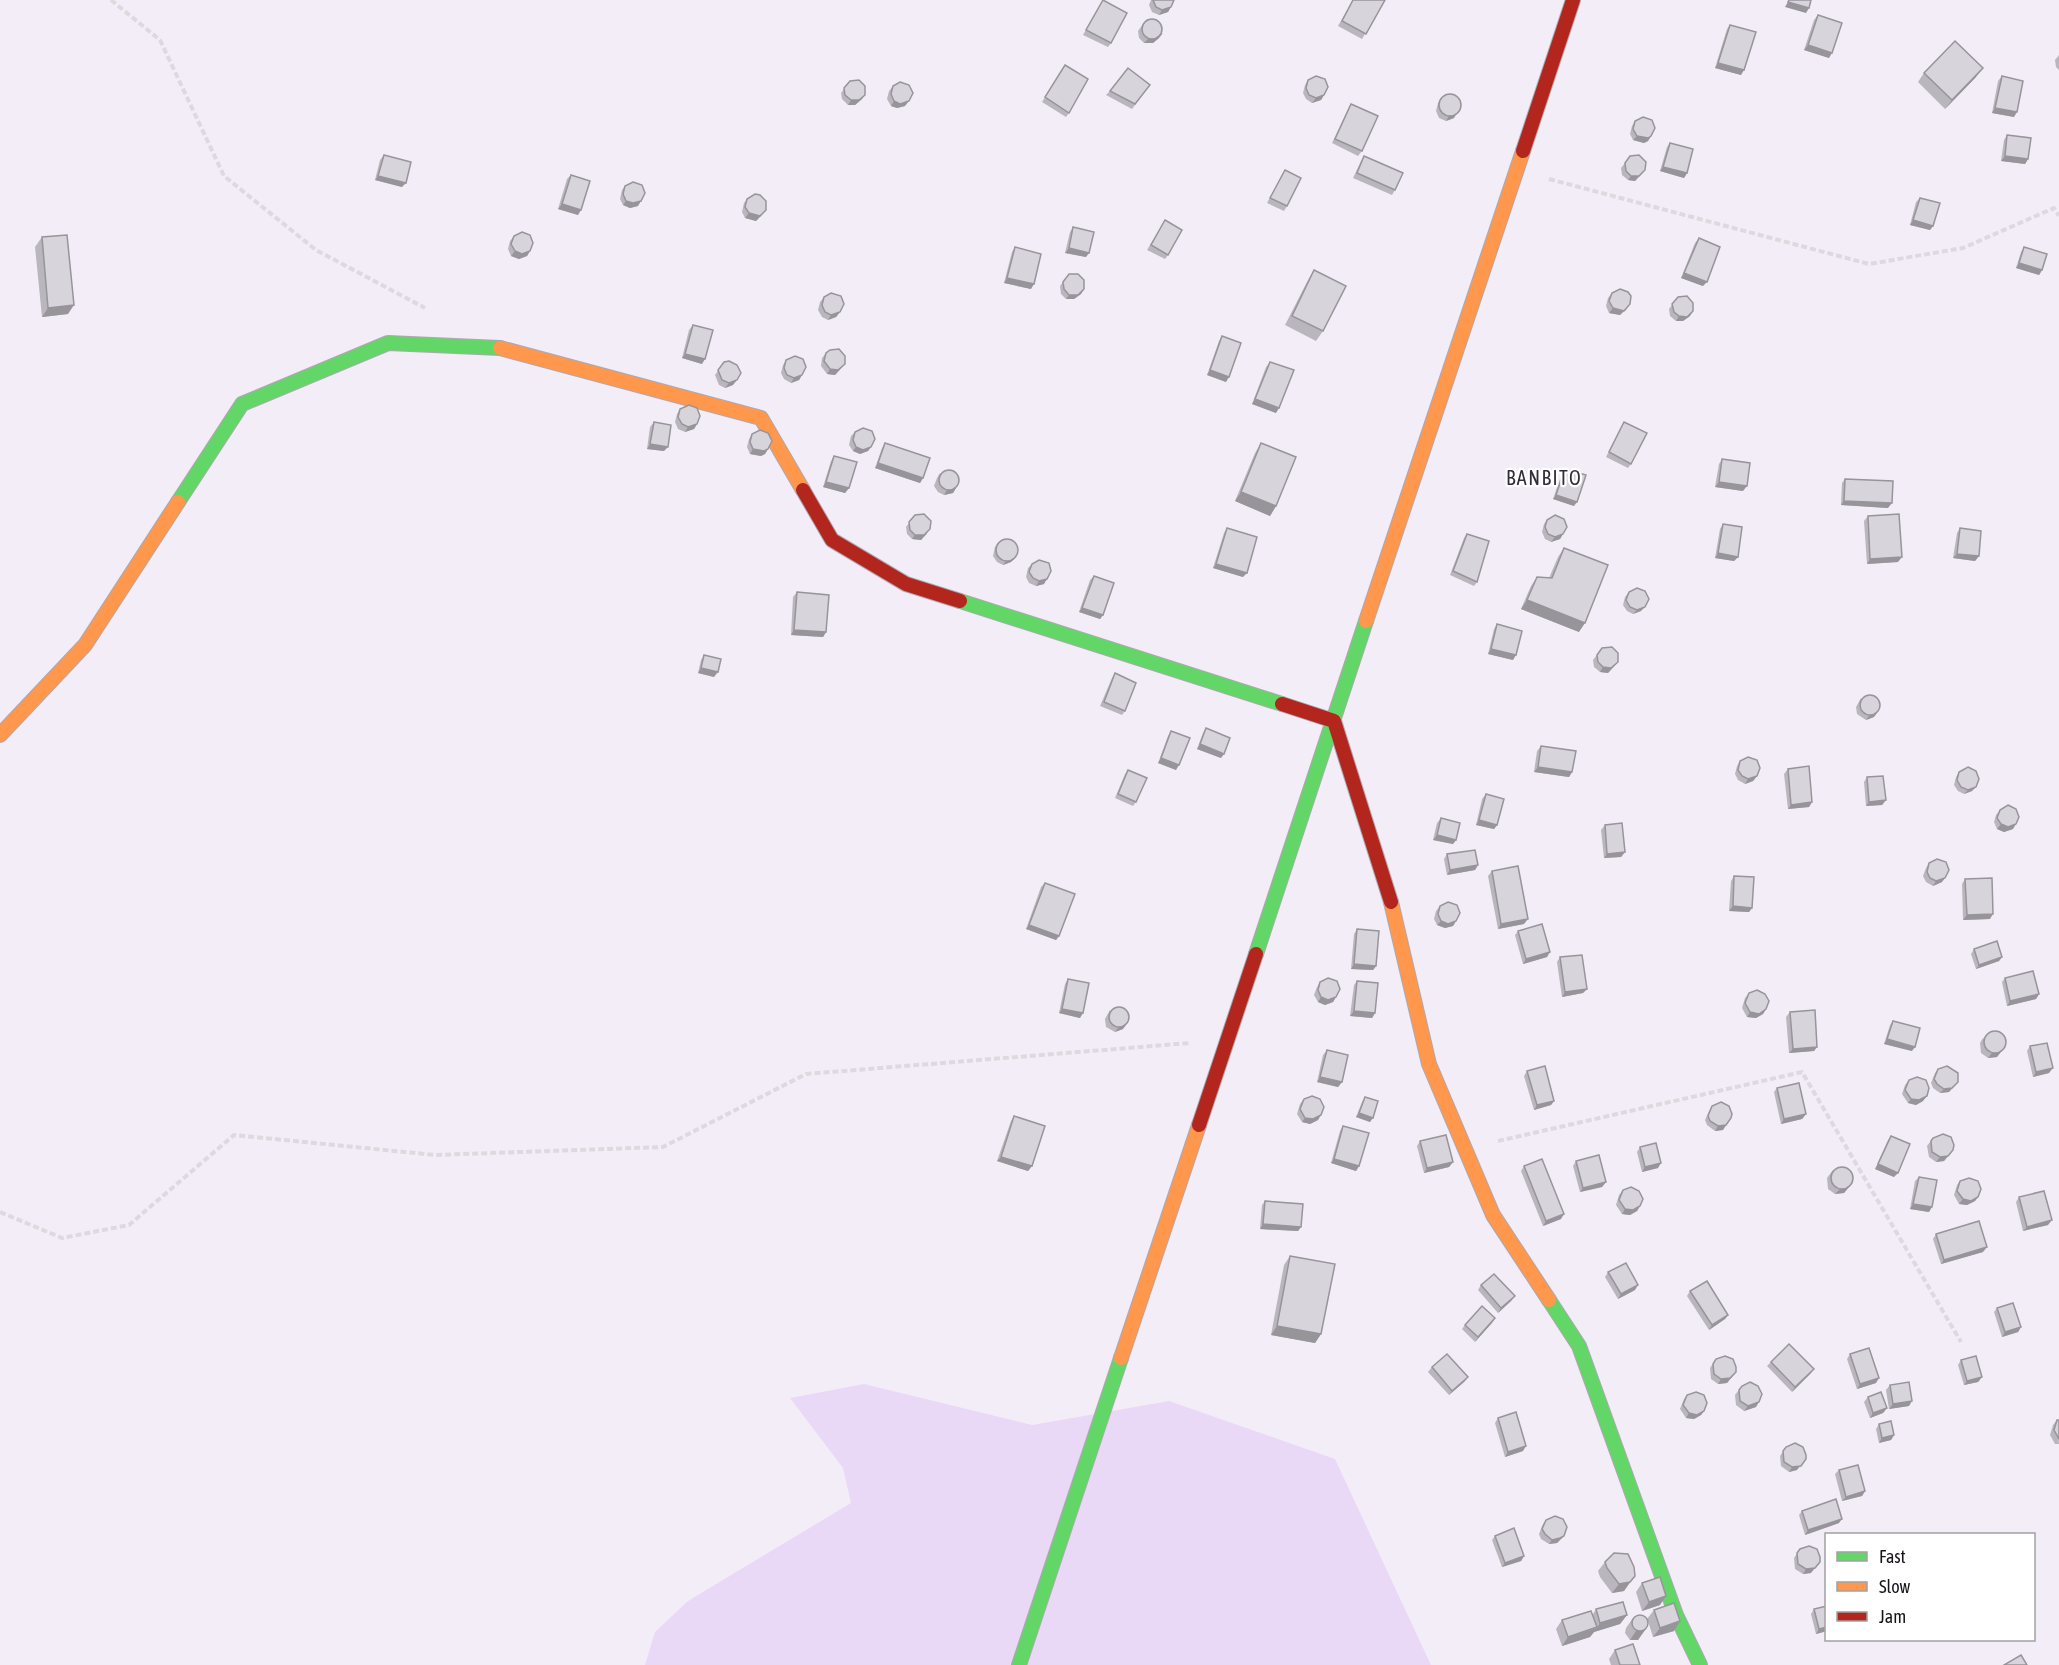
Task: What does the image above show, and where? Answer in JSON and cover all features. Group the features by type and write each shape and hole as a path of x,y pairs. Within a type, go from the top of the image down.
{"street":[{"path":"1019,1665 1573,0"},
{"path":"0,735 85,645 242,404 388,343 500,348 761,418 832,540 906,584 1334,721"},
{"path":"1334,721 1392,907 1429,1064 1493,1215 1578,1346 1676,1615 1700,1665"}],"path":[{"path":"111,0 160,40 224,176 316,250 428,310"},
{"path":"1517,170 1869,264 1963,248 2054,208 2059,216"},
{"path":"0,1212 62,1238 129,1225 234,1135 435,1155 663,1147 806,1074 1227,1040"},
{"path":"1465,1148 1802,1072 1961,1342"}],"shaded area":[{"path":"864,1384 1032,1425 1169,1401 1335,1459 1431,1665 645,1665 655,1632 688,1601 851,1503 843,1468 790,1398"}],"building":[{"path":"1103,0 1127,13 1111,43 1086,30"},
{"path":"1153,0 1174,0 1171,7 1162,10 1156,7"},
{"path":"1353,0 1385,0 1366,34 1342,21"},
{"path":"1789,0 1811,0 1809,8 1788,2"},
{"path":"1818,15 1842,23 1832,53 1808,45"},
{"path":"1148,19 1156,19 1162,25 1162,33 1156,39 1148,39 1142,33 1142,25"},
{"path":"1730,25 1756,32 1744,70 1718,63"},
{"path":"1955,41 1983,68 1952,100 1924,73"},
{"path":"1065,65 1088,79 1069,113 1045,97"},
{"path":"1128,68 1150,85 1135,104 1110,91"},
{"path":"1316,76 1325,79 1328,87 1324,95 1316,98 1309,95 1306,88 1308,80"},
{"path":"2002,76 2023,81 2017,112 1995,108"},
{"path":"859,80 865,86 865,95 859,100 851,100 845,95 844,88 850,81"},
{"path":"900,82 909,85 913,93 909,101 900,104 894,101 891,94 893,86"},
{"path":"1450,94 1460,101 1461,105 1454,115 1450,116 1440,109 1439,105 1446,95"},
{"path":"1351,104 1378,116 1362,151 1335,139"},
{"path":"1643,117 1652,120 1655,128 1648,138 1637,136 1633,129 1635,121"},
{"path":"2007,135 2031,138 2028,159 2005,156"},
{"path":"1670,143 1693,149 1687,173 1663,167"},
{"path":"384,155 411,162 406,183 378,176"},
{"path":"1639,155 1646,162 1645,170 1639,176 1631,176 1626,171 1625,163 1630,156"},
{"path":"1364,156 1403,173 1395,190 1357,173"},
{"path":"1285,170 1301,178 1287,206 1270,198"},
{"path":"571,175 590,181 581,210 562,204"},
{"path":"633,182 642,185 645,193 641,201 633,203 626,201 623,194 625,186"},
{"path":"755,194 760,195 766,201 766,210 760,216 749,213 745,207 747,199"},
{"path":"1920,198 1940,203 1933,226 1913,220"},
{"path":"1165,220 1182,230 1168,255 1151,245"},
{"path":"1073,227 1094,232 1089,253 1069,248"},
{"path":"522,232 530,235 533,243 530,251 522,254 515,251 511,244 514,236"},
{"path":"67,235 74,305 48,308 42,237"},
{"path":"1699,238 1720,247 1707,282 1684,273"},
{"path":"1015,247 1041,254 1034,284 1007,278"},
{"path":"2024,247 2047,254 2042,270 2019,263"},
{"path":"1314,270 1346,286 1323,331 1292,316"},
{"path":"1069,274 1078,274 1084,280 1084,289 1078,295 1069,295 1064,289 1063,282"},
{"path":"1620,289 1631,296 1630,304 1624,311 1613,308 1609,301 1612,293"},
{"path":"831,293 841,296 844,304 840,312 831,315 825,312 822,305 824,297"},
{"path":"1687,296 1693,303 1693,311 1687,317 1679,316 1674,312 1672,304 1678,297"},
{"path":"693,325 713,330 705,359 685,354"},
{"path":"1222,336 1241,343 1229,377 1210,370"},
{"path":"839,349 845,356 845,364 838,370 830,369 824,361 826,353"},
{"path":"795,356 803,359 806,367 802,375 794,378 787,375 784,368 786,360"},
{"path":"729,361 737,365 741,373 737,380 729,383 722,380 718,370 724,362"},
{"path":"1270,362 1294,370 1279,408 1255,399"},
{"path":"689,405 697,408 700,416 697,424 688,427 682,424 678,417 680,409"},
{"path":"654,422 671,425 668,447 650,444"},
{"path":"1624,422 1647,433 1631,464 1609,452"},
{"path":"863,428 872,431 875,439 871,447 863,450 856,447 853,440 855,432"},
{"path":"760,430 768,433 772,441 768,449 764,451 753,449 750,442 752,434"},
{"path":"885,443 930,458 923,478 878,463"},
{"path":"1261,443 1296,457 1276,506 1241,492"},
{"path":"834,456 857,462 849,488 826,482"},
{"path":"1722,459 1750,463 1747,486 1719,482"},
{"path":"1565,469 1586,475 1577,502 1556,495"},
{"path":"945,470 953,470 959,476 959,484 953,490 945,490 939,484 939,476"},
{"path":"1845,479 1893,481 1892,503 1844,501"},
{"path":"924,514 931,521 930,529 924,535 915,535 910,530 909,522 915,515"},
{"path":"1899,514 1902,557 1870,559 1868,516"},
{"path":"1555,515 1564,519 1567,527 1563,534 1555,537 1548,534 1545,527 1547,520"},
{"path":"1723,524 1742,527 1738,557 1718,553"},
{"path":"1227,528 1257,537 1247,573 1216,564"},
{"path":"1960,528 1981,531 1979,556 1957,554"},
{"path":"1467,534 1489,541 1477,582 1453,571"},
{"path":"1007,539 1017,546 1018,550 1011,560 1007,561 997,554 996,550 1003,540"},
{"path":"1564,548 1608,565 1585,623 1527,600 1537,577 1552,578"},
{"path":"1039,560 1049,563 1051,571 1047,579 1039,581 1029,572 1032,564"},
{"path":"1094,576 1114,583 1103,615 1082,608"},
{"path":"1637,588 1645,591 1649,599 1645,607 1637,610 1630,607 1626,600 1629,592"},
{"path":"797,592 829,595 826,632 794,630"},
{"path":"1497,624 1522,631 1516,655 1491,649"},
{"path":"1612,647 1618,653 1618,662 1611,668 1603,667 1598,662 1597,655 1602,648"},
{"path":"704,655 721,659 718,672 701,668"},
{"path":"1115,673 1136,683 1125,711 1104,702"},
{"path":"1866,695 1874,695 1880,701 1880,709 1874,715 1866,715 1860,709 1860,701"},
{"path":"1206,728 1230,738 1224,754 1200,744"},
{"path":"1171,731 1190,738 1179,765 1161,758"},
{"path":"1541,746 1576,751 1572,772 1538,767"},
{"path":"1748,757 1757,760 1760,768 1757,776 1748,779 1738,770 1740,761"},
{"path":"1809,766 1812,802 1791,805 1788,769"},
{"path":"1968,767 1976,771 1979,779 1976,787 1968,790 1961,787 1957,780 1959,772"},
{"path":"1128,770 1147,778 1136,802 1118,794"},
{"path":"1883,776 1886,800 1869,802 1867,777"},
{"path":"1486,794 1504,799 1497,825 1479,820"},
{"path":"2008,805 2016,809 2019,817 2016,824 2008,827 2001,824 1997,818 2000,810"},
{"path":"1441,818 1460,823 1456,840 1437,835"},
{"path":"1622,823 1625,852 1607,854 1605,825"},
{"path":"1475,850 1478,865 1450,870 1447,854"},
{"path":"1937,859 1946,862 1949,870 1945,878 1936,881 1930,878 1927,872 1929,863"},
{"path":"1518,866 1528,919 1501,924 1492,871"},
{"path":"1734,876 1754,877 1752,908 1733,906"},
{"path":"1992,878 1993,914 1967,915 1965,879"},
{"path":"1045,883 1075,894 1059,936 1029,925"},
{"path":"1448,902 1457,905 1460,913 1456,921 1448,924 1441,921 1438,914 1440,906"},
{"path":"1542,924 1550,952 1526,959 1518,931"},
{"path":"1357,929 1379,931 1376,966 1354,964"},
{"path":"1997,941 2002,957 1979,965 1974,949"},
{"path":"1582,955 1587,989 1565,992 1560,957"},
{"path":"2033,971 2039,994 2010,1001 2005,978"},
{"path":"1328,978 1337,981 1340,989 1336,997 1328,1000 1321,997 1318,990 1320,982"},
{"path":"1068,979 1089,983 1083,1013 1062,1009"},
{"path":"1357,981 1378,983 1375,1013 1354,1011"},
{"path":"1757,990 1765,994 1769,1001 1766,1009 1759,1014 1750,1012 1745,1003 1749,993"},
{"path":"1115,1007 1123,1007 1129,1013 1129,1021 1123,1027 1115,1027 1109,1021 1109,1013"},
{"path":"1815,1010 1817,1047 1793,1049 1790,1012"},
{"path":"1893,1021 1920,1028 1915,1047 1887,1039"},
{"path":"1995,1031 2003,1034 2006,1042 2003,1050 1995,1053 1987,1050 1984,1042 1987,1034"},
{"path":"2047,1043 2053,1068 2036,1072 2030,1046"},
{"path":"1327,1050 1348,1055 1342,1082 1320,1077"},
{"path":"1545,1066 1554,1101 1537,1105 1527,1071"},
{"path":"1947,1066 1958,1073 1958,1082 1952,1088 1944,1089 1934,1079 1938,1069"},
{"path":"1917,1077 1926,1080 1929,1088 1927,1096 1919,1100 1911,1099 1905,1090 1909,1080"},
{"path":"1799,1083 1806,1114 1784,1119 1777,1088"},
{"path":"1312,1096 1320,1099 1324,1107 1321,1115 1313,1119 1305,1118 1300,1109 1304,1099"},
{"path":"1365,1097 1378,1101 1373,1118 1359,1113"},
{"path":"1721,1102 1729,1106 1732,1114 1726,1125 1718,1126 1710,1121 1708,1116 1712,1106"},
{"path":"1014,1116 1045,1126 1032,1166 1001,1157"},
{"path":"1343,1126 1369,1133 1359,1166 1334,1159"},
{"path":"1943,1134 1951,1137 1954,1145 1948,1156 1940,1157 1932,1152 1931,1141"},
{"path":"1446,1135 1453,1162 1427,1168 1420,1141"},
{"path":"1891,1136 1910,1144 1898,1173 1878,1164"},
{"path":"1656,1143 1661,1163 1645,1167 1640,1147"},
{"path":"1599,1155 1606,1182 1583,1188 1576,1161"},
{"path":"1542,1159 1564,1214 1546,1221 1524,1166"},
{"path":"1838,1167 1846,1167 1853,1174 1853,1182 1846,1189 1838,1189 1831,1182 1831,1174"},
{"path":"1919,1177 1937,1180 1932,1207 1913,1204"},
{"path":"1969,1178 1978,1181 1981,1189 1978,1197 1971,1201 1963,1199 1957,1191 1960,1181"},
{"path":"1631,1187 1639,1191 1643,1199 1640,1206 1633,1210 1625,1209 1619,1200 1623,1190"},
{"path":"2044,1191 2052,1220 2027,1227 2019,1197"},
{"path":"1265,1201 1303,1204 1301,1227 1263,1224"},
{"path":"1979,1221 1987,1247 1944,1260 1936,1234"},
{"path":"1290,1256 1335,1264 1321,1334 1277,1326"},
{"path":"1626,1263 1638,1285 1621,1294 1608,1272"},
{"path":"1494,1274 1515,1296 1501,1308 1481,1285"},
{"path":"1707,1281 1728,1315 1712,1325 1690,1291"},
{"path":"2013,1303 2021,1327 2005,1332 1997,1308"},
{"path":"1482,1306 1495,1318 1478,1337 1465,1325"},
{"path":"1789,1344 1814,1369 1795,1387 1771,1362"},
{"path":"1869,1348 1879,1378 1860,1384 1850,1354"},
{"path":"1447,1354 1468,1377 1452,1391 1432,1367"},
{"path":"1725,1356 1733,1359 1736,1372 1730,1378 1721,1379 1714,1374 1713,1364 1716,1359"},
{"path":"1976,1356 1982,1377 1967,1381 1961,1360"},
{"path":"1750,1382 1758,1386 1762,1394 1759,1402 1748,1406 1740,1401 1739,1390"},
{"path":"1909,1382 1912,1401 1893,1404 1890,1385"},
{"path":"1696,1392 1704,1395 1707,1403 1704,1411 1697,1415 1689,1413 1683,1405 1687,1395"},
{"path":"1881,1392 1887,1408 1873,1413 1868,1397"},
{"path":"1516,1412 1526,1446 1508,1452 1498,1418"},
{"path":"2059,1420 2059,1439 2054,1430"},
{"path":"1891,1421 1894,1435 1882,1438 1879,1424"},
{"path":"1795,1443 1803,1447 1806,1459 1801,1466 1792,1467 1784,1462 1783,1451"},
{"path":"1858,1465 1865,1491 1846,1497 1839,1470"},
{"path":"1836,1499 1842,1519 1808,1530 1802,1511"},
{"path":"1555,1516 1563,1519 1567,1527 1564,1536 1552,1540 1542,1529 1546,1520"},
{"path":"1514,1528 1524,1556 1505,1563 1495,1536"},
{"path":"1809,1546 1817,1549 1820,1562 1815,1568 1806,1569 1798,1564 1797,1553 1800,1549"},
{"path":"1614,1553 1628,1554 1635,1576 1630,1582 1619,1584 1607,1568 1605,1562"},
{"path":"1660,1577 1666,1596 1649,1602 1642,1583"},
{"path":"1623,1602 1627,1615 1600,1623 1596,1609"},
{"path":"1674,1603 1680,1621 1660,1628 1654,1610"},
{"path":"1825,1606 1825,1628 1819,1629 1814,1609"},
{"path":"1591,1611 1597,1627 1568,1637 1562,1620"},
{"path":"1640,1615 1646,1617 1648,1623 1646,1629 1640,1631 1634,1629 1632,1623 1634,1617"},
{"path":"1633,1644 1640,1665 1620,1665 1615,1650"},
{"path":"2021,1655 2027,1665 2004,1665"}],"traffic: fast":[{"path":"178,502 242,404 388,343 500,348"},
{"path":"960,601 1282,704"},
{"path":"1256,954 1366,621"},
{"path":"1549,1300 1579,1346 1676,1615 1700,1665"},
{"path":"1019,1665 1121,1358"}],"traffic: slow":[{"path":"1366,621 1523,151"},
{"path":"500,348 761,418 803,490"},
{"path":"0,735 85,645 178,502"},
{"path":"1391,902 1429,1064 1493,1215 1549,1300"},
{"path":"1121,1358 1199,1125"}],"traffic: jam":[{"path":"1523,151 1573,0"},
{"path":"803,490 832,540 906,584 960,601"},
{"path":"1282,704 1334,721 1391,902"},
{"path":"1199,1125 1256,954"}],"district":[{"name":"BANBITO","path":"1544,477"}]}
